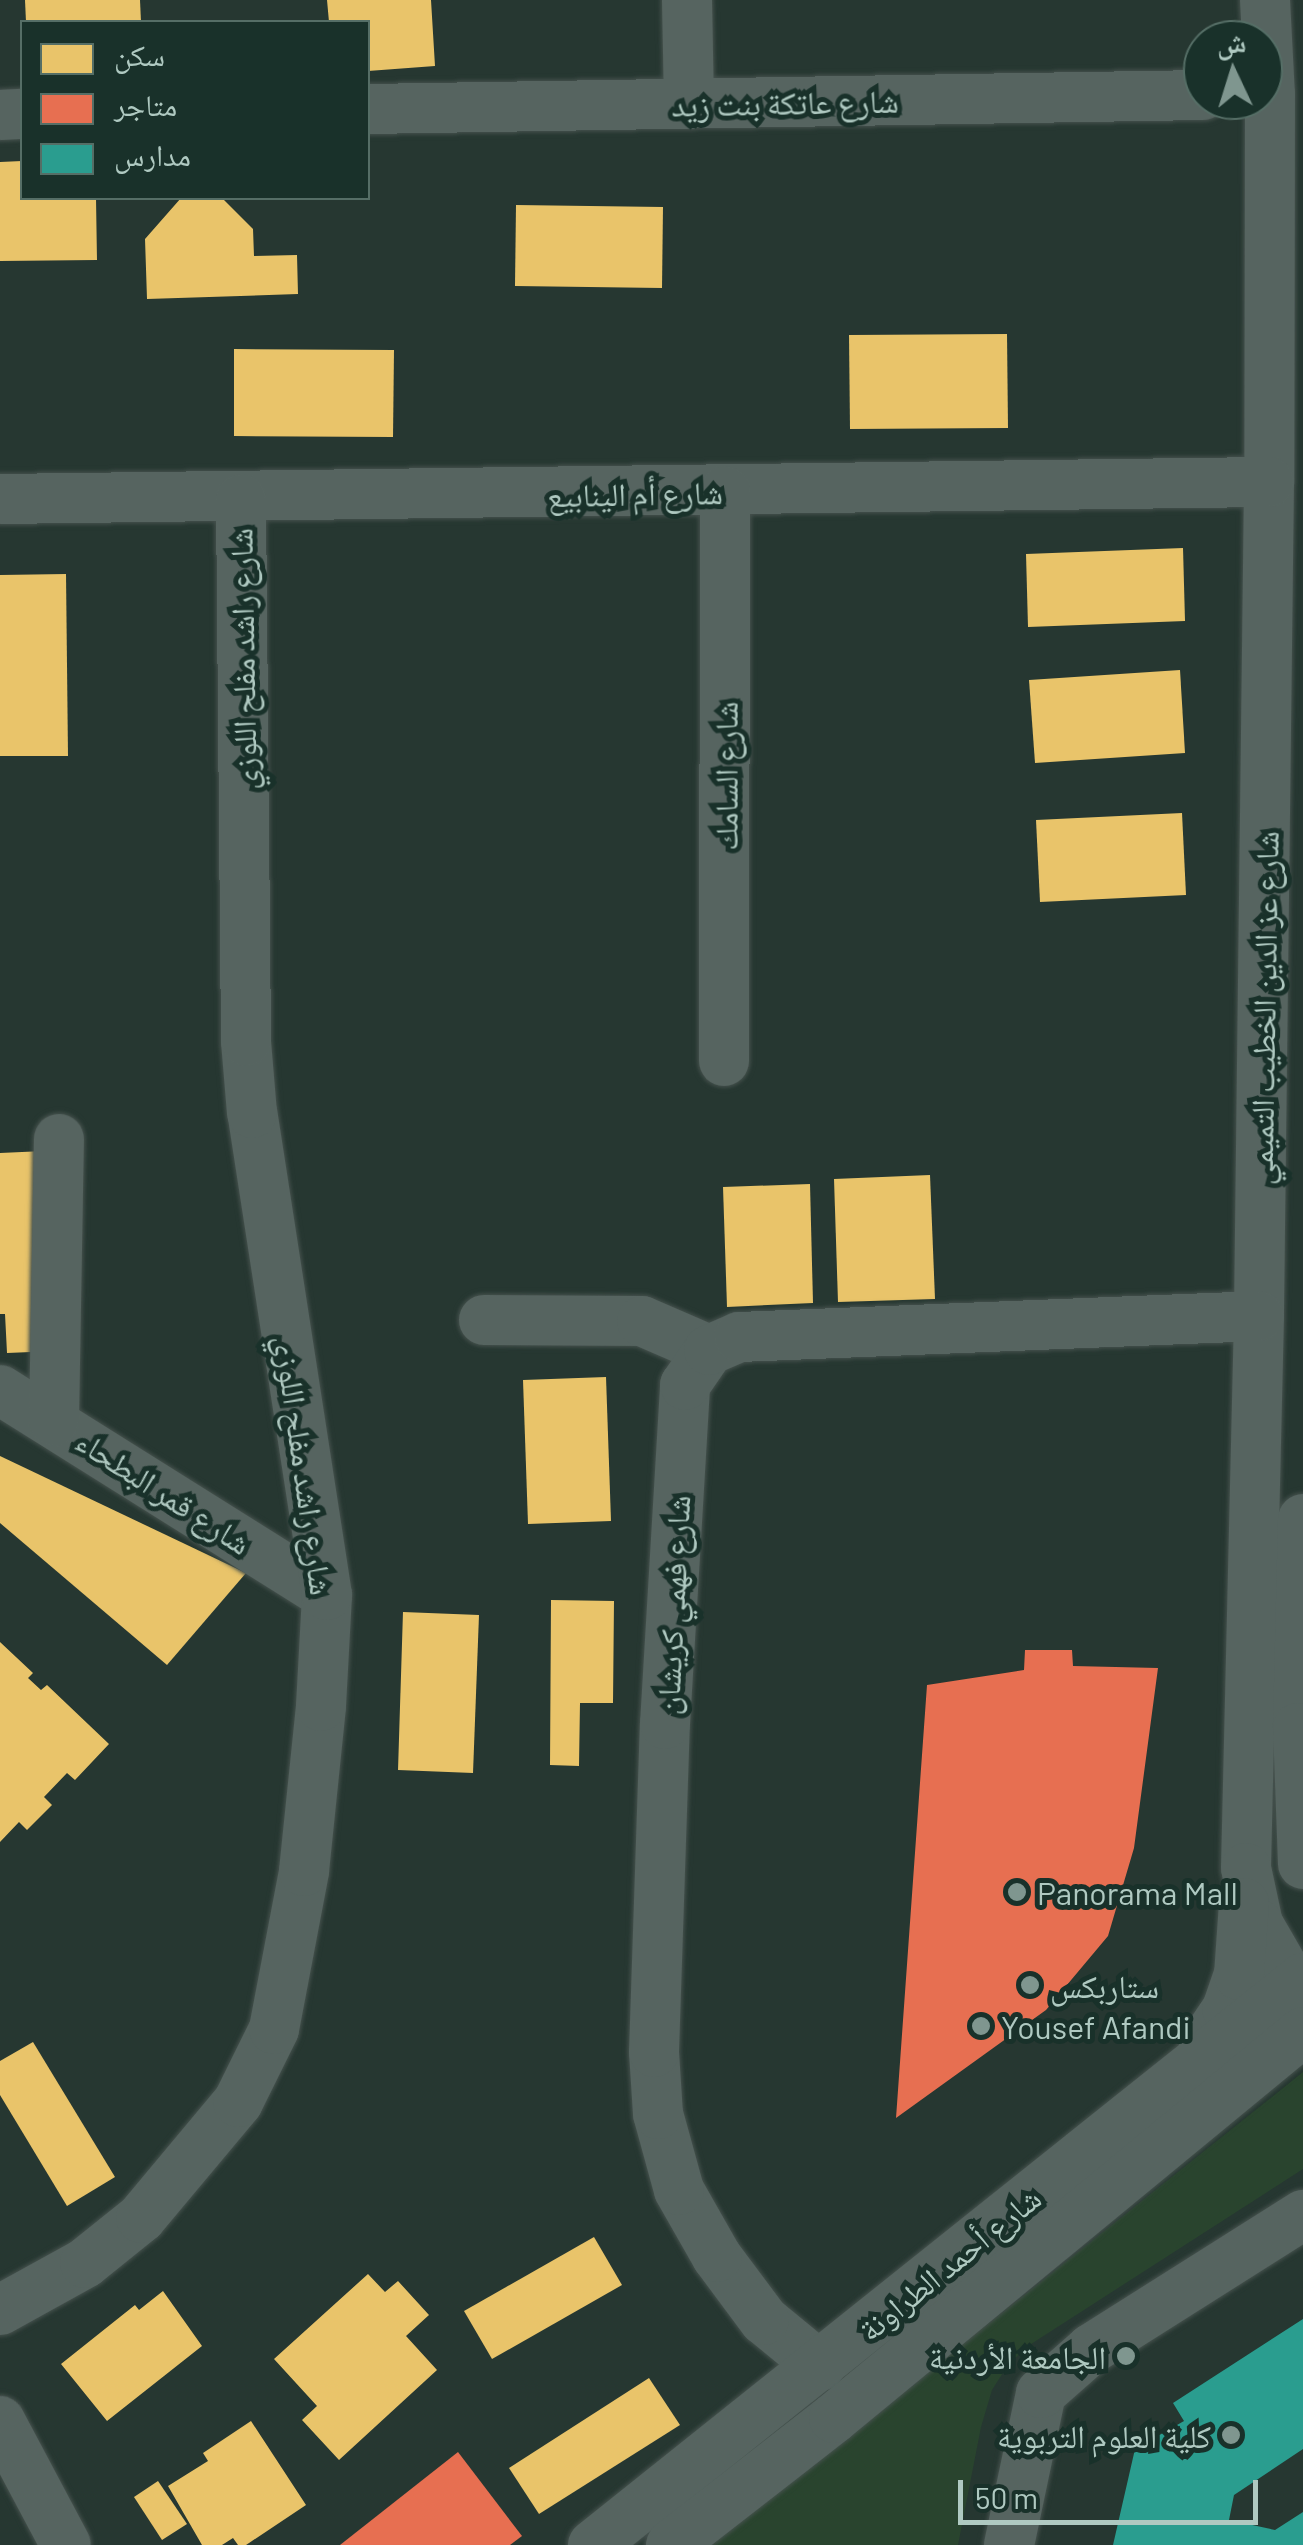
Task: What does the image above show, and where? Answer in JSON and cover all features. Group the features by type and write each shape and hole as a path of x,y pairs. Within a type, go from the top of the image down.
{"street":[{"path":"687,0 689,103"},
{"name":"شارع عاتكة بنت زيد","path":"370,108 1183,96"},
{"name":"شارع عز الدين الخطيب التميمي","path":"1266,120 1269,482 1259,1316 1246,1868 1258,1924 1300,2000"},
{"name":"شارع أم الينابيع","path":"0,498 725,492 1269,482"},
{"name":"شارع السامك","path":"724,1060 725,492"},
{"name":"شارع راشد مفلح اللوزي","path":"0,2310 85,2263 141,2218 238,2102 274,2029 304,1871 321,1706 326,1594 252,1113 246,1040 241,498"},
{"path":"54,1421 59,1139"},
{"path":"484,1320 642,1321 709,1350 739,1337 1259,1316"},
{"name":"شارع فهمي كريشان","path":"709,1350 685,1385 664,1743 654,2052 658,2114 679,2190 717,2257 764,2320 820,2366"},
{"name":"شارع قمر البطحاء","path":"0,1390 326,1594"},
{"path":"1302,1849 1298,1728 1303,1519"},
{"path":"1186,2069 1227,2009 1239,1975 1246,1868"},
{"name":"شارع أحمد الطراونة","path":"593,2545 1186,2069 1300,2000"},
{"name":"شارع أحمد الطراونة","path":"672,2545 834,2418 1300,2000"},
{"path":"1009,2545 1041,2393 1091,2349 1303,2215"},
{"path":"0,2421 66,2545"}],"green space":[{"path":"1303,2072 1303,2169 1028,2346 1008,2365 992,2390 981,2427 958,2545 712,2545"}],"building: سكن":[{"path":"25,0 140,0 141,20 26,20"},
{"path":"327,0 431,0 435,66 370,71 370,20 329,20"},
{"path":"20,161 20,200 96,200 97,260 0,261 0,162"},
{"path":"179,200 224,200 253,229 254,256 297,255 298,294 147,299 145,239"},
{"path":"516,205 663,207 662,288 515,286"},
{"path":"1007,334 1008,428 850,429 849,335"},
{"path":"234,349 394,350 393,437 234,436"},
{"path":"1183,548 1185,621 1028,627 1026,554"},
{"path":"66,574 68,756 0,756 0,575"},
{"path":"1180,670 1185,753 1035,763 1029,680"},
{"path":"1182,813 1186,895 1040,902 1036,820"},
{"path":"44,1151 55,1351 7,1353 5,1314 0,1314 0,1153"},
{"path":"930,1175 935,1299 838,1302 834,1179"},
{"path":"810,1184 813,1303 727,1307 723,1187"},
{"path":"606,1377 611,1521 528,1524 523,1380"},
{"path":"0,1456 246,1573 167,1665 0,1523"},
{"path":"551,1600 614,1601 613,1703 580,1703 579,1766 550,1765"},
{"path":"403,1612 479,1615 473,1773 398,1770"},
{"path":"0,1642 33,1673 28,1678 41,1690 47,1685 109,1744 75,1780 67,1773 44,1797 52,1805 27,1830 19,1822 0,1842"},
{"path":"33,2042 115,2177 67,2206 0,2095 0,2061"},
{"path":"594,2237 622,2285 492,2359 464,2311"},
{"path":"368,2274 385,2292 398,2281 429,2315 406,2336 437,2370 339,2460 302,2420 317,2406 274,2359"},
{"path":"163,2291 202,2346 107,2421 61,2364 135,2305 139,2310"},
{"path":"649,2378 680,2425 539,2514 509,2468"},
{"path":"251,2421 306,2505 246,2545 238,2545 233,2538 222,2545 202,2545 168,2486 208,2461 203,2453"},
{"path":"158,2481 187,2524 162,2540 134,2497"}],"building: متاجر":[{"name":"Panorama Mall","path":"1025,1650 1072,1650 1073,1666 1158,1668 1134,1848 1108,1936 1046,2010 896,2118 927,1685 1024,1670"},
{"path":"458,2452 522,2536 510,2545 340,2545"}],"building: مدارس":[{"name":"كلية العلوم التربوية","path":"1303,2319 1303,2449 1234,2495 1229,2520 1275,2530 1303,2512 1303,2545 1113,2545 1135,2449 1184,2421 1173,2403"}],"place":[{"name":"Panorama Mall","path":"1017,1892"},
{"name":"ستاربكس","path":"1030,1985"},
{"name":"Yousef Afandi","path":"981,2026"},
{"name":"الجامعة الأردنية","path":"1126,2356"},
{"name":"كلية العلوم التربوية","path":"1231,2435"}]}
